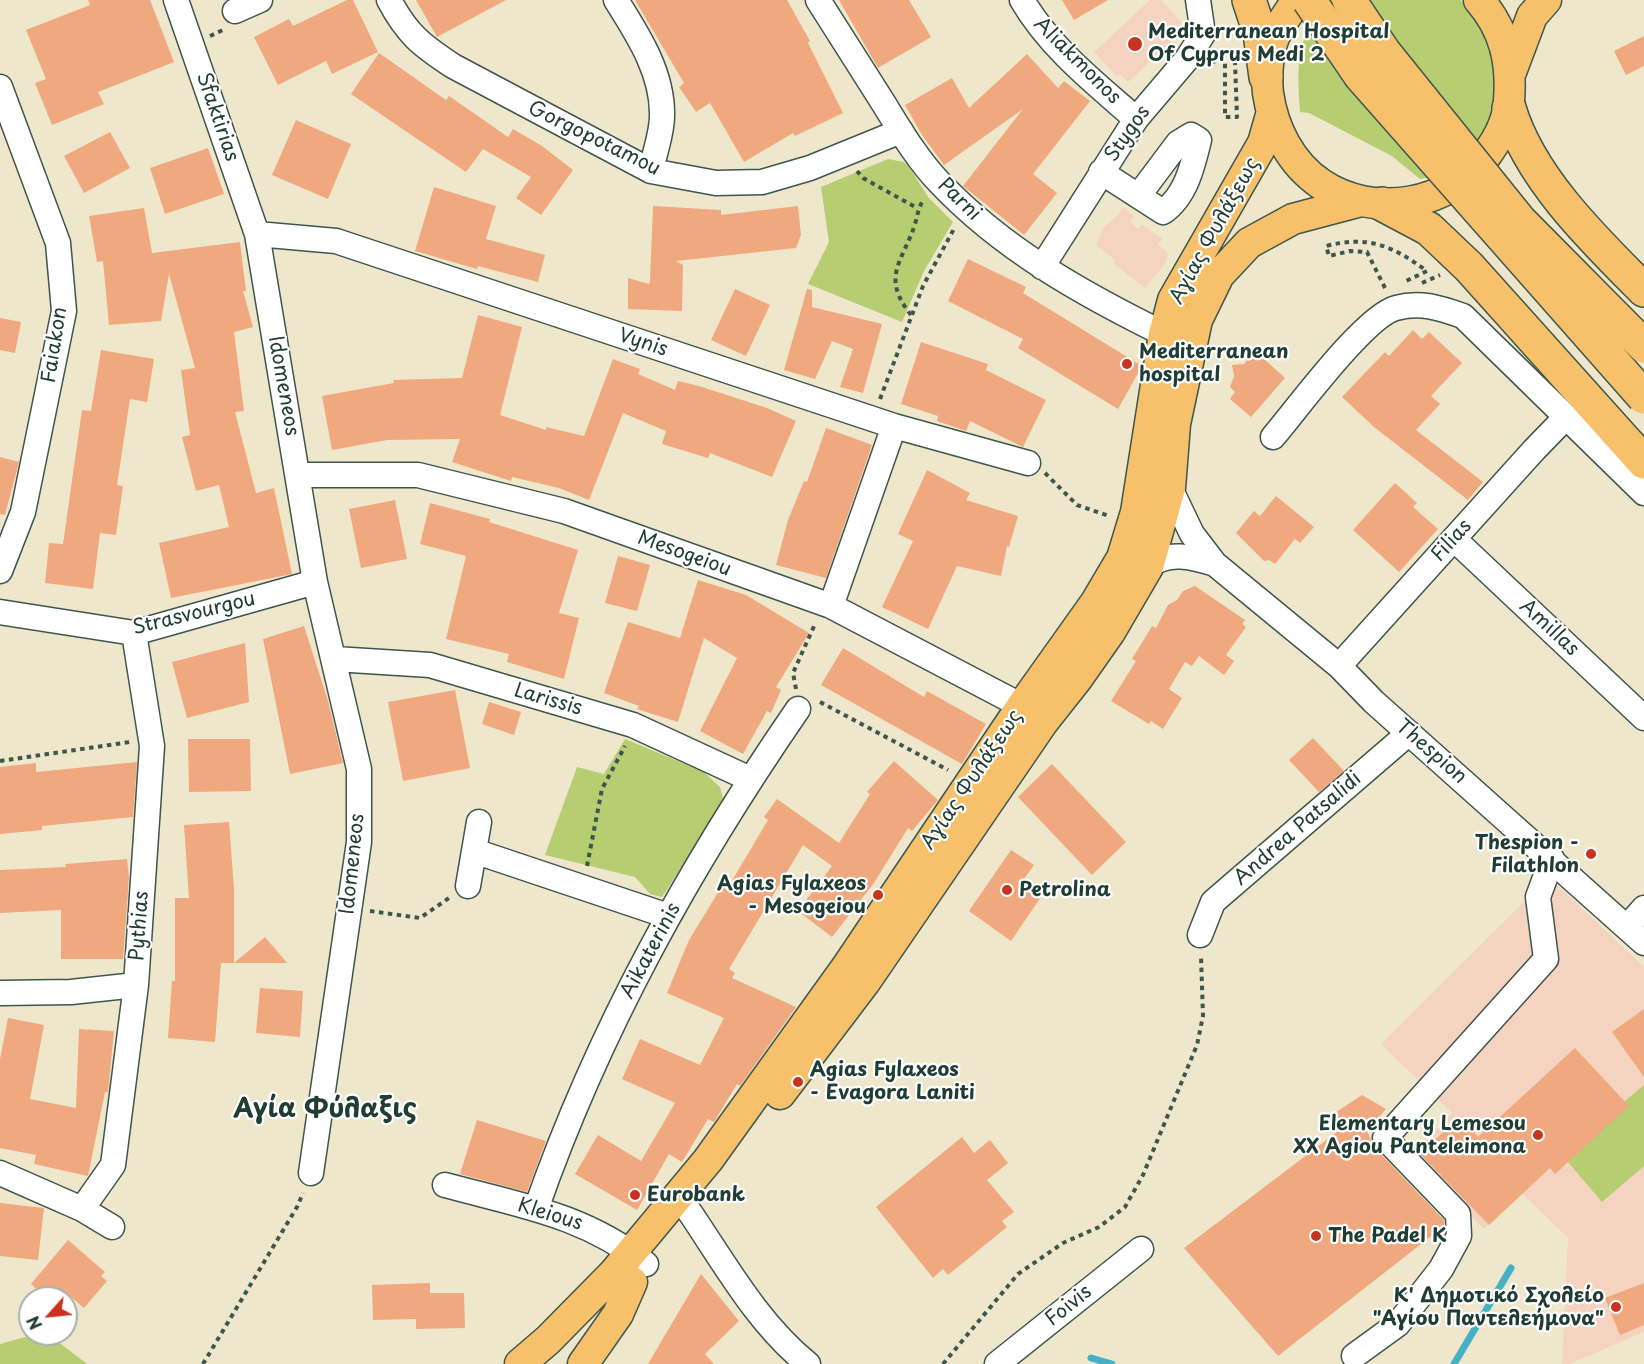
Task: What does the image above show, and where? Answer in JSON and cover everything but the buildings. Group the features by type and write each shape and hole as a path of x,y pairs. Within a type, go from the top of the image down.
{"highway":[{"path":"1249,0 1260,33 1266,77"},
{"path":"1309,0 1360,75 1644,397"},
{"path":"1348,0 1384,52 1520,221 1644,346"},
{"path":"1509,108 1515,130 1542,174 1597,244 1644,290"},
{"path":"1371,203 1429,229 1469,267 1644,462"}],"main road":[{"path":"1297,0 1275,36 1266,77 1271,116 1290,154 1321,184 1371,203"},
{"path":"1479,0 1491,13 1505,41 1511,72"},
{"path":"1511,72 1532,16 1546,0"},
{"name":"Αγίας Φυλάξεως","path":"520,1364 636,1267 708,1160 1032,714 1077,679 1110,632 1148,567 1170,488 1175,424 1197,321 1219,275 1249,243 1293,219 1371,203 1419,201 1454,186 1479,166 1498,139 1509,108 1511,72"},
{"name":"Αγίας Φυλάξεως","path":"552,1364 636,1267 689,1211 865,982 1032,714 1122,558 1136,512 1164,334 1173,300 1263,143 1271,116"},
{"path":"583,1364 618,1314 636,1267"}],"street":[{"name":"Sfaktirias","path":"176,0 257,234"},
{"path":"233,19 260,0"},
{"name":"Gorgopotamou","path":"389,0 402,26 423,47 453,66 651,171 716,183 762,182 810,168 901,131"},
{"path":"616,0 645,47 658,84 662,116 651,171"},
{"name":"Parni","path":"818,0 901,131 938,181 967,209 1000,238 1042,267 1118,312 1164,334"},
{"name":"Aliakmonos","path":"1022,0 1036,24 1080,71 1136,119"},
{"name":"Stygos","path":"1042,267 1136,119 1187,59 1203,34 1198,0"},
{"name":"Faiakon","path":"0,87 58,243 64,311 22,512 0,571"},
{"path":"1101,172 1139,195"},
{"name":"Vynis","path":"257,234 336,241 883,422 1028,463"},
{"name":"Idomeneos","path":"257,234 315,582 336,659 359,768 359,842 311,1173"},
{"path":"1273,437 1368,325 1394,308 1430,304 1463,316 1644,493"},
{"name":"Filias","path":"1339,666 1566,417"},
{"path":"828,605 883,422"},
{"name":"Mesogeiou","path":"298,475 418,475 564,511 828,605 1032,714"},
{"name":"Thespion","path":"1170,488 1192,534 1215,564 1339,666 1409,733 1636,934"},
{"name":"Amillas","path":"1454,539 1644,718"},
{"name":"Thespion","path":"1148,567 1156,560 1176,556 1195,557 1215,564"},
{"name":"Strasvourgou","path":"0,612 134,633 315,582"},
{"name":"Pythias","path":"82,1209 113,1165 126,1048 136,986 151,738 134,633"},
{"name":"Larissis","path":"336,659 429,665 636,726 750,779"},
{"name":"Aikaterinis","path":"536,1209 556,1151 626,996 668,915 750,779 804,699"},
{"name":"Andrea Patsalidi","path":"1200,935 1213,902 1409,733"},
{"path":"468,886 479,822"},
{"path":"474,851 668,915"},
{"path":"1354,1356 1398,1324 1441,1269 1459,1236 1458,1214 1385,1138 1546,959 1538,897 1552,859"},
{"path":"1636,934 1644,908"},
{"path":"0,993 71,992 136,986"},
{"path":"0,1173 82,1209 111,1227"},
{"name":"Kleious","path":"445,1185 536,1209 589,1227 636,1267"},
{"path":"689,1211 760,1316 788,1348 808,1364"},
{"name":"Foivis","path":"997,1364 1141,1249"}],"path":[{"path":"192,45 233,19"},
{"path":"1225,60 1225,117 1233,117"},
{"path":"853,165 863,178 917,208"},
{"path":"911,316 899,301 896,281 897,261 915,224 917,208 930,191"},
{"path":"883,422 911,316 922,286 967,209"},
{"path":"1394,308 1367,252 1350,251 1329,256 1326,246 1349,240 1376,243 1400,252 1427,271"},
{"path":"1028,463 1047,475 1077,506 1110,516"},
{"path":"828,605 794,673 804,699 950,771"},
{"path":"583,888 602,789 636,726"},
{"path":"0,761 151,738"},
{"path":"348,908 420,918 468,886"},
{"path":"943,1364 1018,1274 1063,1243 1099,1227 1125,1207 1143,1175 1197,1045 1203,1016 1200,935"},
{"path":"203,1364 297,1207 311,1173"}],"shaded area":[{"name":"Mediterranean Hospital Of Cyprus Medi 2","path":"1150,0 1161,0 1182,23 1173,32 1177,36 1128,82 1120,74 1116,76 1094,52"},
{"path":"1123,207 1134,216 1130,222 1138,229 1142,224 1162,239 1158,245 1168,253 1165,264 1145,288 1113,263 1115,260 1096,245 1103,228 1118,215"},
{"name":"Elementary Lemesou XX Agiou Panteleimona","path":"1549,877 1644,967 1644,1332 1569,1364 1562,1364 1568,1238 1521,1192 1484,1229 1411,1157 1452,1113 1381,1044"}],"green space":[{"path":"1329,0 1460,0 1475,14 1486,31 1493,49 1498,89 1489,129 1476,152 1453,168 1420,179 1392,156 1309,113 1300,112 1298,80 1304,39 1318,13"},
{"path":"888,159 904,162 929,198 953,222 924,271 902,322 808,284 829,242 821,187"},
{"path":"625,739 704,772 720,787 724,802 662,897 650,894 635,877 545,855 577,767 604,774"},
{"path":"1644,1085 1644,1166 1602,1202 1562,1155"},
{"path":"18,1339 18,1346 64,1346 87,1364 0,1364 0,1344"}],"waterway":[{"path":"1454,1364 1511,1268"},
{"path":"1091,1358 1112,1364"}],"place":[{"name":"Mediterranean Hospital Of Cyprus Medi 2","path":"1135,44"},
{"name":"Mediterranean hospital","path":"1127,364"},
{"name":"Thespion - Filathlon","path":"1591,854"},
{"name":"Petrolina","path":"1007,890"},
{"name":"Agias Fylaxeos - Mesogeiou","path":"878,895"},
{"name":"Agias Fylaxeos - Evagora Laniti","path":"798,1082"},
{"name":"Elementary Lemesou XX Agiou Panteleimona","path":"1538,1135"},
{"name":"Eurobank","path":"635,1195"},
{"name":"The Padel K","path":"1316,1236"},
{"name":"Κ' Δημοτικό Σχολείο \"Αγίου Παντελεήμονα\"","path":"1616,1307"}],"district":[{"name":"Αγία Φύλαξις","path":"325,1110"}]}
